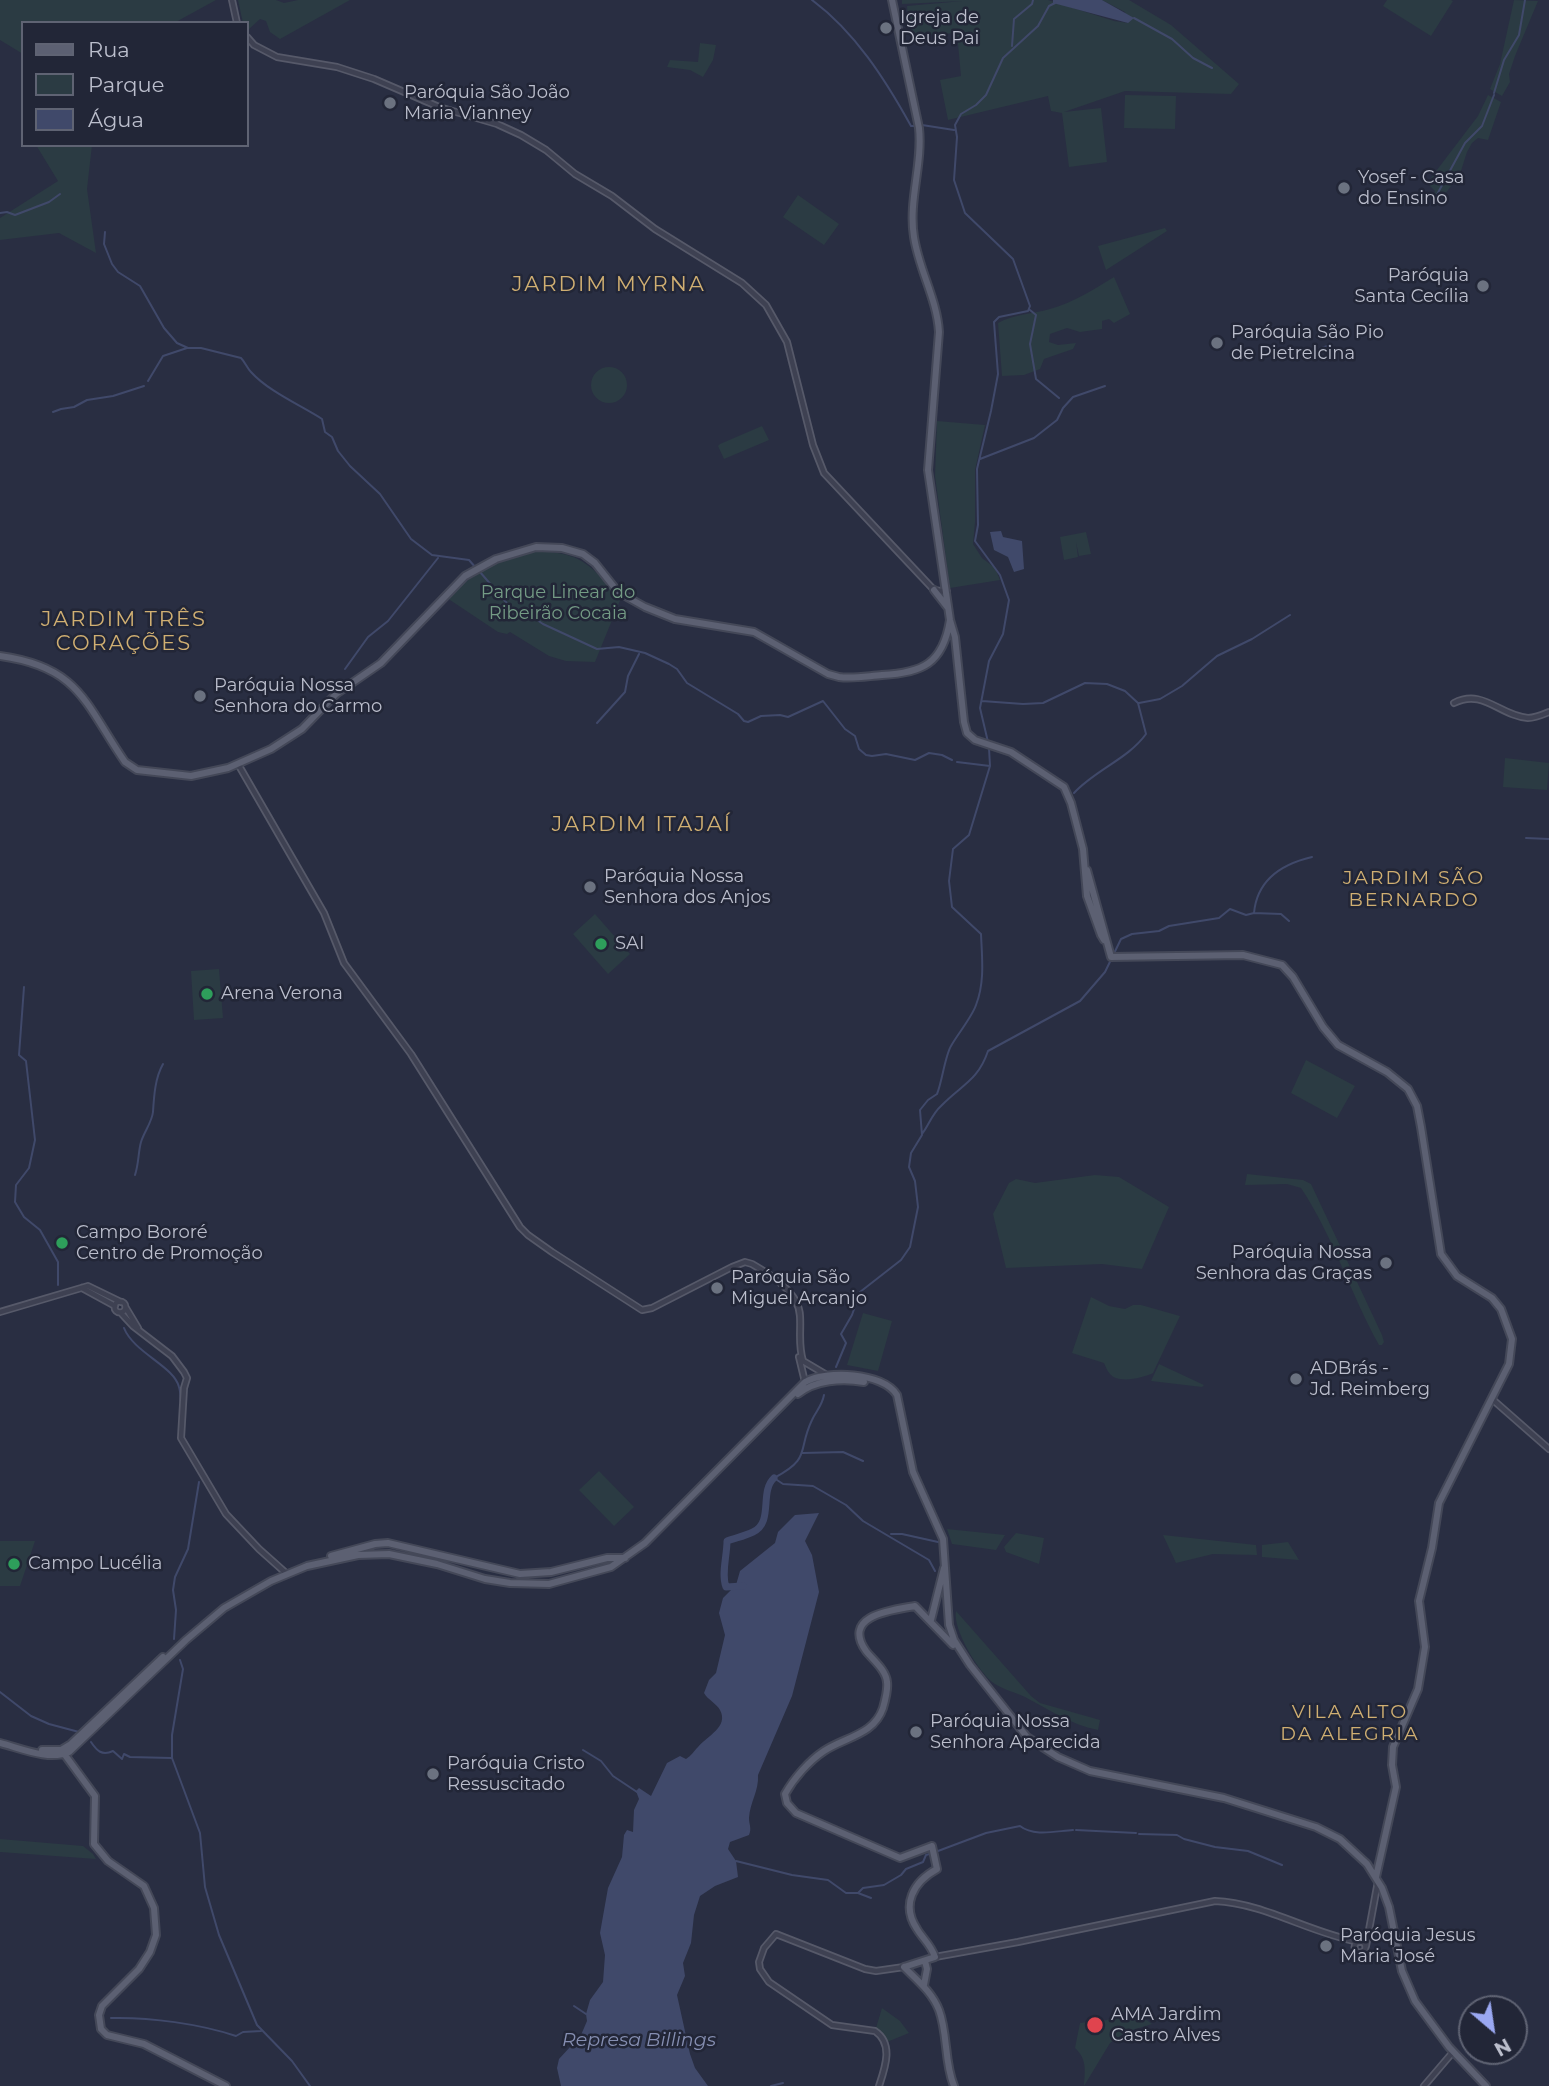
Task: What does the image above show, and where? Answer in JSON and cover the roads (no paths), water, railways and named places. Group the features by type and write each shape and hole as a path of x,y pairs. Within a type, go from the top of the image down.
{"main road":[{"path":"894,0 919,126 920,145 913,222 916,246 938,324 928,470 950,620 955,637 967,733 981,743 1018,756 1064,787 1074,811 1087,870 1087,896 1101,935 1113,958 1236,955 1252,956 1282,965 1293,977 1323,1027 1338,1045 1387,1072 1408,1089 1417,1106 1441,1254 1457,1276 1497,1303 1511,1333 1511,1359 1439,1503 1432,1548 1419,1601 1425,1647 1418,1689 1393,1747 1392,1765 1396,1787 1377,1878"},
{"path":"0,656 58,674 75,686 125,762 133,769 191,776 216,772 238,764 271,749 302,729 336,694 386,659 451,589 477,568 505,555 536,547 562,548 583,554 595,563 618,592 645,607 675,619 754,632 828,674 847,678 903,675 922,667 940,651 950,620"},
{"path":"934,590 950,610"},
{"path":"0,1741 48,1755 67,1754 205,1623 233,1601 283,1572 350,1556 389,1554 496,1581 519,1584 549,1584 611,1567 645,1543 779,1408 806,1384 818,1376 826,1375 842,1374 886,1383 894,1389 913,1472 941,1532 946,1563 949,1625 962,1653"},
{"path":"816,1385 826,1375"},
{"path":"806,1384 862,1381 883,1387 898,1399"},
{"path":"0,1741 61,1750 71,1744 183,1637 246,1589 283,1572 360,1548 388,1543 527,1574 551,1573 612,1558 626,1558"},
{"path":"611,1567 614,1562 612,1558"},
{"path":"931,1620 946,1563"},
{"path":"496,1581 506,1578 509,1572"},
{"path":"509,1572 519,1584"},
{"path":"904,1967 935,1958 930,1945 916,1928 911,1916 910,1901 912,1891 920,1880 937,1869 932,1846 900,1858 796,1813 790,1808 785,1794 790,1784 820,1754 853,1738 874,1723 883,1710 887,1682 862,1643 861,1629 870,1616 915,1606 962,1653 1027,1737 1058,1757 1090,1771 1224,1798 1316,1827 1333,1834 1348,1845 1377,1878 1387,1897 1402,1971 1410,1991 1432,2026 1486,2086"},
{"path":"931,1620 949,1625"},
{"path":"71,1744 67,1754 94,1796 94,1844 107,1861 144,1886 152,1901 155,1923 156,1935 144,1963 100,2009 101,2029 107,2035 142,2043 226,2086"},
{"path":"924,1986 927,1969 925,1961"},
{"path":"904,1967 924,1986 939,2009 954,2086"}],"street":[{"path":"232,0 237,21"},
{"path":"248,38 277,57 349,71 439,107 497,124 521,135 546,150 575,174 612,196 655,229 741,283 766,305 787,342 813,445 824,473 934,590 947,592"},
{"path":"1454,703 1479,698 1525,717 1549,712"},
{"path":"238,764 324,913 344,962 411,1054 526,1233 642,1310 652,1308 732,1267 749,1263 783,1286 796,1300 800,1313 798,1335 802,1373 806,1384"},
{"path":"0,1311 94,1287 121,1302 138,1328"},
{"path":"82,1288 115,1306 116,1311 133,1326 172,1356 186,1375 181,1438 226,1514 283,1572"},
{"path":"115,1306 121,1302"},
{"path":"121,1313 126,1308"},
{"path":"798,1335 803,1361 826,1375"},
{"path":"802,1373 807,1368 814,1367"},
{"path":"1492,1398 1549,1449"},
{"path":"935,1958 1214,1901 1246,1907 1360,1944 1368,1932 1377,1878"},
{"path":"1373,1907 1379,1899 1387,1897"},
{"path":"879,2086 887,2052 880,2034 832,2025 769,1982 760,1969 760,1955 776,1934 864,1969 876,1971 904,1967"},
{"path":"1424,2086 1453,2052"}],"water":[{"path":"1053,0 1102,0 1134,18 1128,23 1053,3"},
{"path":"1001,531 1003,537 1022,541 1024,569 1014,572 1008,557 994,550 990,532"},
{"name":"Represa Billings","path":"819,1513 805,1541 812,1555 819,1592 792,1696 758,1775 749,1818 749,1835 730,1842 728,1849 736,1861 738,1877 715,1886 700,1896 694,1915 691,1943 683,1963 685,1976 677,1995 690,2054 695,2068 708,2086 561,2086 557,2068 559,2059 581,2035 587,2021 590,2000 603,1982 605,1955 600,1933 608,1888 622,1857 624,1835 627,1830 633,1832 634,1810 639,1799 636,1791 639,1788 651,1796 667,1763 680,1756 686,1759 716,1731 722,1721 720,1710 704,1693 709,1680 716,1673 725,1635 719,1613 723,1598 736,1585 740,1571 775,1543 778,1532 795,1515"}],"waterway":[{"path":"812,0 842,27 868,57 911,126 916,126"},
{"path":"1012,46 1014,19 1032,4 1033,0"},
{"path":"1494,93 1504,60 1519,35 1525,0"},
{"path":"988,742 980,708 989,661 1003,634 1009,600 1000,575 975,541 978,525 977,469 998,374 994,322 999,317 1028,311 1030,306 1013,259 965,213 954,180 957,137 955,125 961,114 986,95 1003,58 1038,26 1049,6 1055,3"},
{"path":"1134,18 1172,39 1193,58 1212,68"},
{"path":"1434,200 1465,143 1482,126 1494,95"},
{"path":"922,125 954,130"},
{"path":"0,213 15,215 49,202 60,194"},
{"path":"105,232 104,244 112,264 118,272 140,286 164,328 177,343 188,348 201,348 241,358 251,372 266,385 322,419 325,432 332,437 338,451 380,494 411,539 432,555 469,560 476,568"},
{"path":"1030,310 1036,315 1030,344 1036,379 1059,398"},
{"path":"1319,349 1330,345"},
{"path":"148,381 163,356 187,348"},
{"path":"53,412 74,407 87,400 113,396 144,386"},
{"path":"980,459 1034,438 1057,420 1073,397 1105,386"},
{"path":"345,669 368,637 388,621 438,558"},
{"path":"480,572 511,608 527,613 543,624 597,649 619,647 645,653 669,664 677,669 687,683 738,714 744,721 761,716 788,717 823,701 845,729 855,736 859,749 866,755 886,754 915,760 929,753 952,760"},
{"path":"1139,703 1160,699 1182,686 1217,656 1252,639 1290,615"},
{"path":"597,723 625,692 628,676 639,654"},
{"path":"982,701 1043,703 1085,683 1107,684 1125,691 1138,703 1146,734 1130,751 1074,793"},
{"path":"836,1367 846,1343 841,1334 852,1315 860,1292 901,1260 910,1247 918,1207 915,1181 909,1167 911,1153 922,1135 920,1110 937,1094 949,1050 971,1015 981,988 981,934 952,907 949,881 953,849 969,835 990,766 989,748"},
{"path":"957,762 990,766"},
{"path":"1526,838 1549,839"},
{"path":"922,1134 938,1109 974,1076 988,1051 1080,1001 1105,972 1121,939 1132,934 1159,931 1169,926 1219,918 1230,909 1246,915 1254,913 1260,891 1273,875 1291,864 1312,857"},
{"path":"1254,913 1281,914 1289,921"},
{"path":"24,987 19,1055 26,1061 35,1140 29,1168 16,1185 15,1202 24,1217 40,1230 58,1262 58,1285"},
{"path":"135,1175 141,1142 152,1116 154,1093 163,1064"},
{"path":"124,1328 136,1345 176,1379 181,1404"},
{"path":"824,1395 799,1459 774,1478 783,1484 813,1486 846,1505 863,1521 929,1560 935,1571"},
{"path":"803,1453 843,1452 863,1461"},
{"path":"743,1586 726,1587 724,1571 727,1541 759,1527 765,1514 767,1491 774,1478"},
{"path":"174,1639 175,1577 188,1549 199,1482"},
{"path":"891,1534 938,1542"},
{"path":"180,1660 183,1669 172,1735 172,1758 200,1833 205,1887 219,1935 257,2025 292,2061 310,2086"},
{"path":"0,1692 31,1716 79,1732"},
{"path":"91,1742 100,1752 113,1751 122,1759 124,1754 130,1757 171,1758"},
{"path":"583,1750 601,1761 613,1776 637,1792"},
{"path":"938,1851 986,1833 1020,1826 1038,1832 1073,1830"},
{"path":"1076,1830 1136,1833"},
{"path":"1139,1834 1177,1835 1215,1847 1248,1851 1282,1865"},
{"path":"858,1893 863,1888 884,1885 906,1869 923,1862 926,1855 933,1853"},
{"path":"736,1861 792,1875 828,1880 846,1893 858,1893 871,1898"},
{"path":"574,2006 586,2014"},
{"path":"111,2018 175,2022 236,2036 243,2032 261,2031"},
{"path":"771,2086 783,2083"}],"place":[{"name":"Igreja de Deus Pai","path":"886,28"},
{"name":"Paróquia São João Maria Vianney","path":"390,103"},
{"name":"Yosef - Casa do Ensino","path":"1344,188"},
{"name":"Paróquia Santa Cecília","path":"1483,286"},
{"name":"Paróquia São Pio de Pietrelcina","path":"1217,343"},
{"name":"Paróquia Nossa Senhora do Carmo","path":"200,696"},
{"name":"Paróquia Nossa Senhora dos Anjos","path":"590,887"},
{"name":"SAI","path":"601,944"},
{"name":"Arena Verona","path":"207,994"},
{"name":"Campo Bororé Centro de Promoção","path":"62,1243"},
{"name":"Paróquia Nossa Senhora das Graças","path":"1386,1263"},
{"name":"Paróquia São Miguel Arcanjo","path":"717,1288"},
{"name":"ADBrás - Jd. Reimberg","path":"1296,1379"},
{"name":"Campo Lucélia","path":"14,1564"},
{"name":"Paróquia Nossa Senhora Aparecida","path":"916,1732"},
{"name":"Paróquia Cristo Ressuscitado","path":"433,1774"},
{"name":"Paróquia Jesus Maria José","path":"1326,1946"},
{"name":"AMA Jardim Castro Alves","path":"1095,2025"}],"district":[{"name":"JARDIM MYRNA","path":"609,285"},
{"name":"JARDIM TRÊS CORAÇÕES","path":"124,632"},
{"name":"JARDIM ITAJAÍ","path":"642,825"},
{"name":"JARDIM SÃO BERNARDO","path":"1414,889"},
{"name":"VILA ALTO DA ALEGRIA","path":"1350,1723"}],"park label":[{"name":"Parque Linear do Ribeirão Cocaia","path":"558,603"}]}
